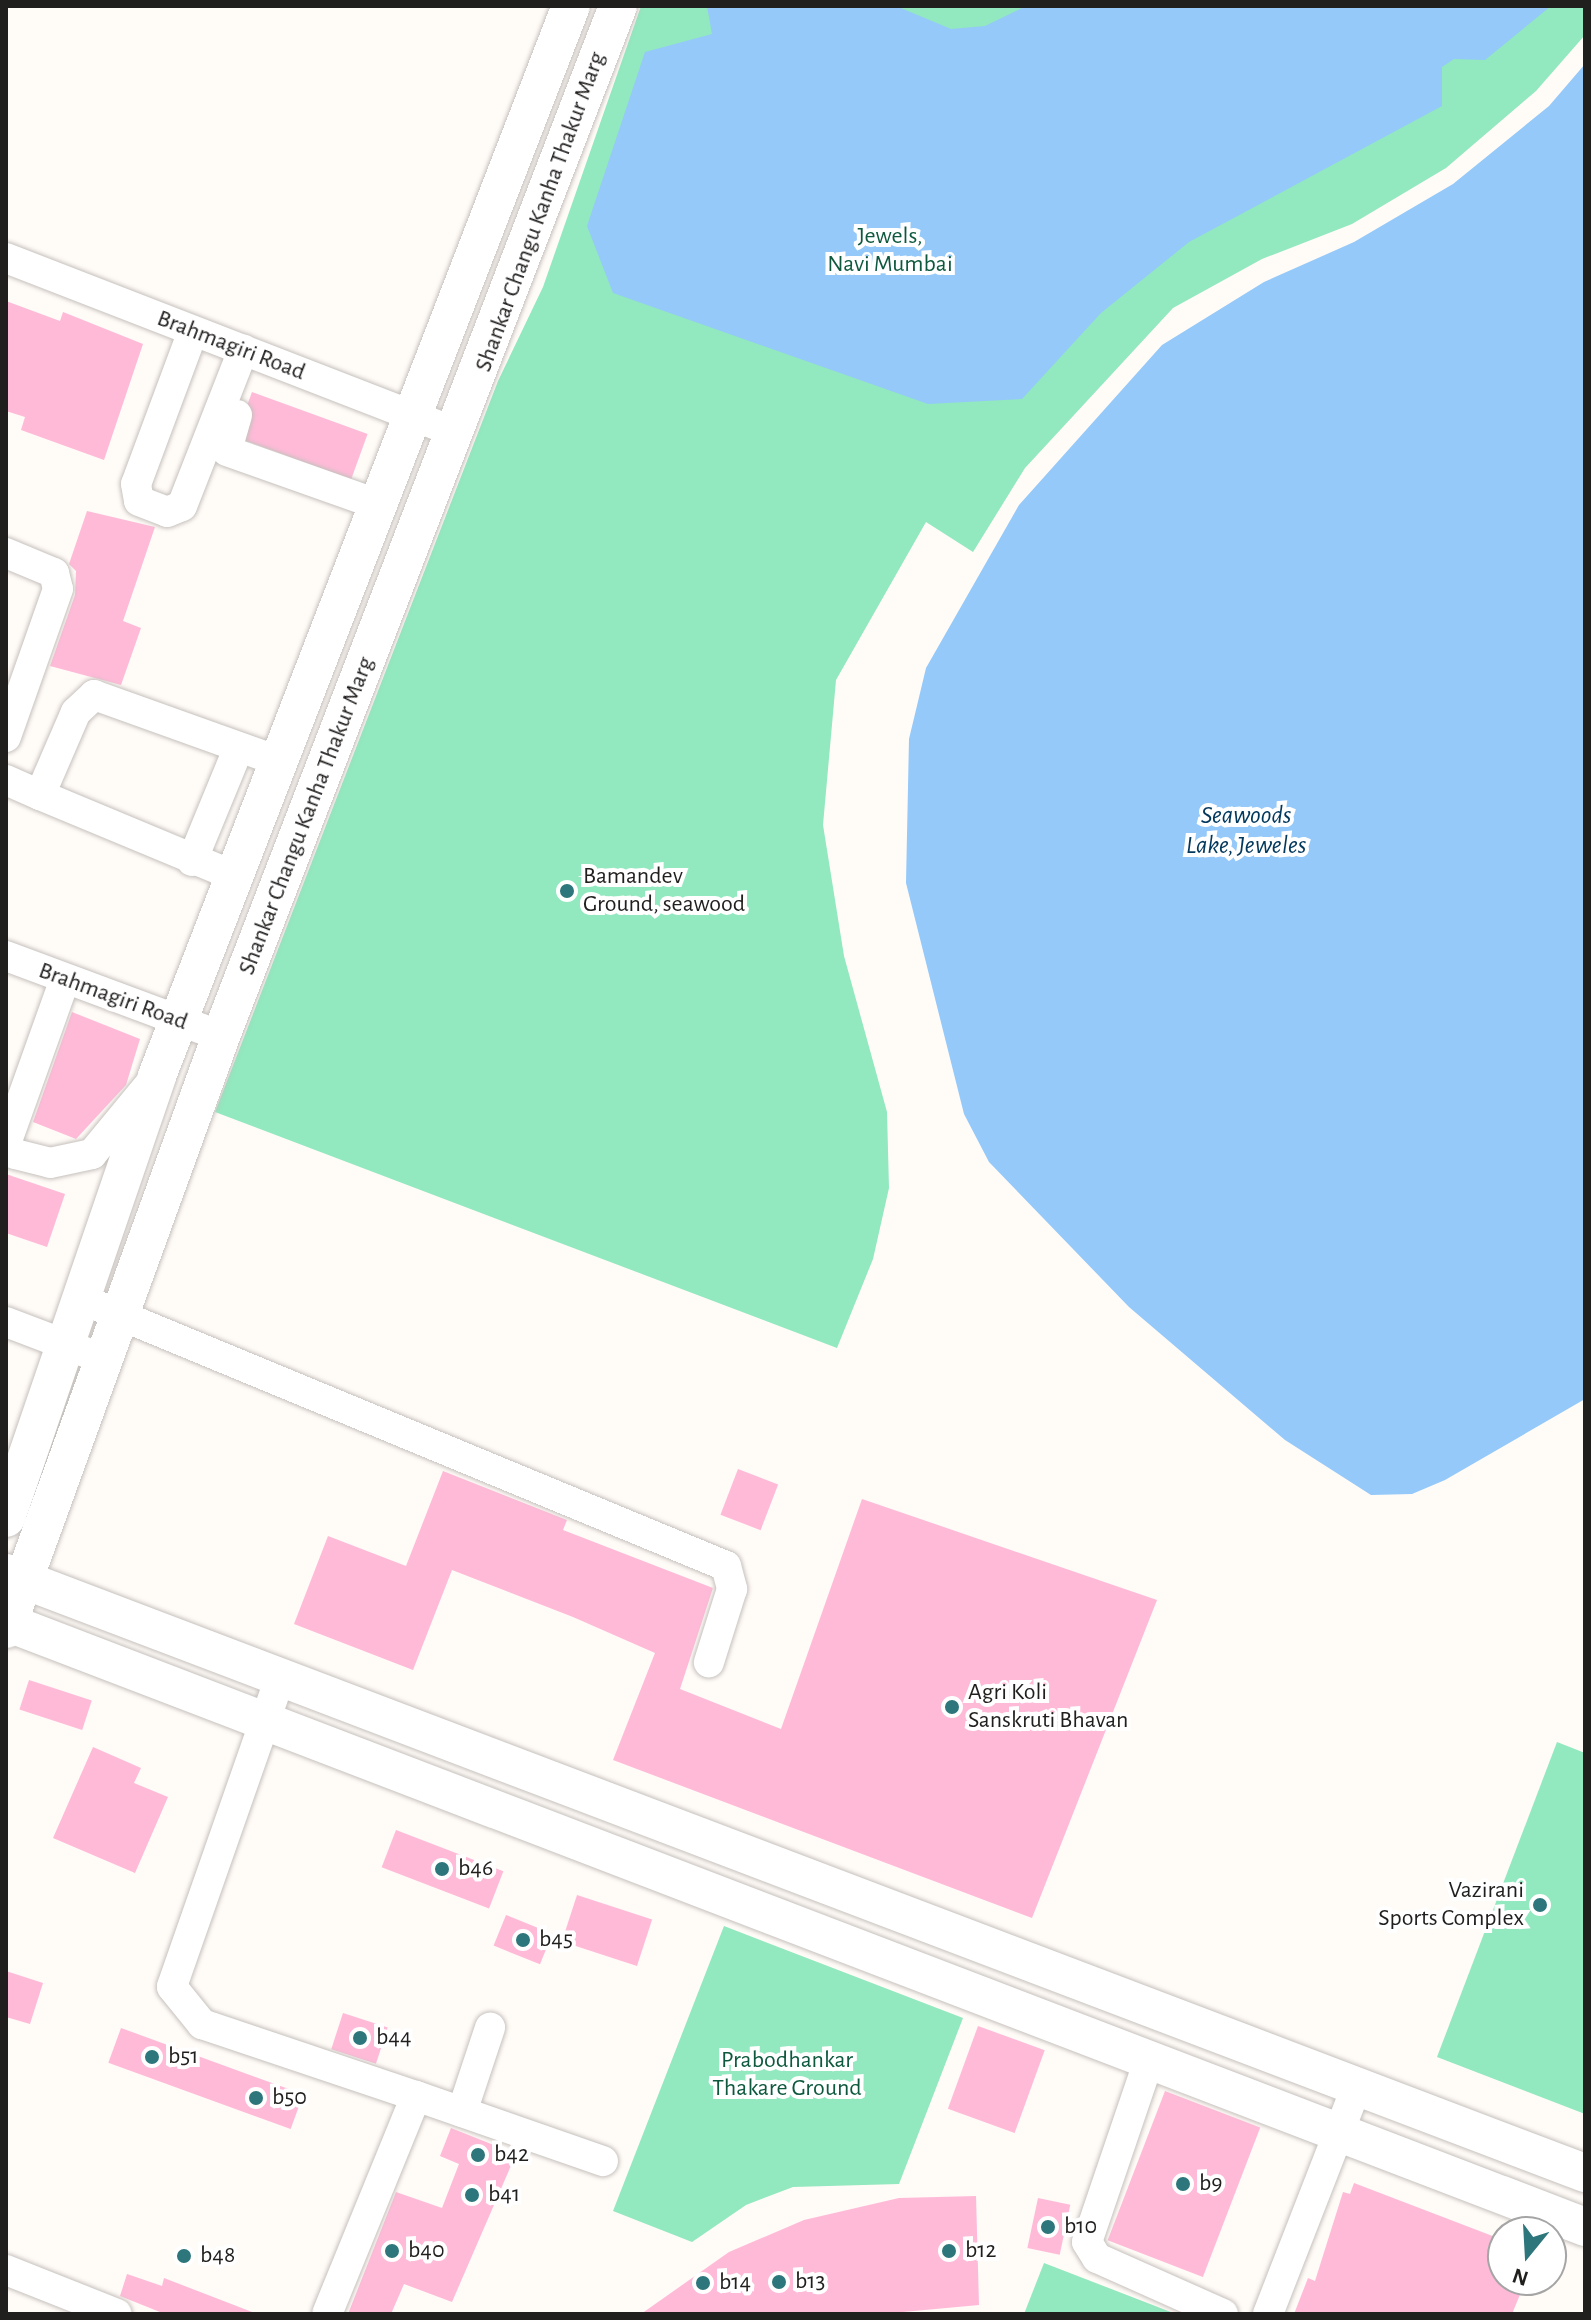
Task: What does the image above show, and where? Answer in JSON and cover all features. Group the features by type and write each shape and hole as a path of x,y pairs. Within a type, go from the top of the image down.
{"street":[{"name":"Shankar Changu Kanha Thakur Marg","path":"6,1518 157,1076 417,419 571,6"},
{"name":"Shankar Changu Kanha Thakur Marg","path":"7,1625 14,1576 119,1316 221,1036 457,433 618,6"},
{"name":"Brahmagiri Road","path":"6,258 457,433"},
{"path":"193,331 136,484 139,501 175,513 182,506 252,354"},
{"path":"252,354 227,451 382,506"},
{"path":"6,553 54,573 58,589 13,694 6,737"},
{"path":"40,795 76,712 94,695 281,762"},
{"path":"192,861 239,747"},
{"path":"6,780 192,861 237,877"},
{"name":"Brahmagiri Road","path":"6,956 221,1036"},
{"path":"65,979 7,1136 15,1154 50,1163 92,1154 157,1076"},
{"path":"81,1299 726,1566 732,1589 709,1662"},
{"path":"6,1322 101,1358"},
{"path":"14,1576 1585,2173"},
{"path":"7,1625 263,1720 1585,2227"},
{"path":"281,1675 172,1987 202,2024 603,2161"},
{"path":"462,2112 490,2028"},
{"path":"1149,2060 1087,2242 1097,2258 1223,2314"},
{"path":"1268,2314 1357,2086"},
{"path":"327,2314 416,2096"},
{"path":"6,2270 117,2314"}],"green space":[{"path":"641,6 1585,6 1585,35 1536,91 1446,168 1352,224 1262,259 1173,308 1025,468 973,552 926,522 836,680 823,825 844,956 887,1112 889,1188 873,1259 837,1348 215,1112 498,381 543,287"},
{"name":"Vazirani Sports Complex","path":"1557,1742 1585,1753 1585,2114 1437,2057"},
{"name":"Prabodhankar Thakare Ground","path":"724,1926 963,2018 899,2184 793,2187 746,2205 692,2242 613,2211"},
{"path":"1044,2263 1176,2314 1024,2314"}],"water":[{"name":"Jewels, Navi Mumbai","path":"707,6 896,6 951,29 985,26 1026,6 1551,6 1485,60 1454,59 1442,67 1442,106 1189,242 1101,313 1022,399 928,404 613,293 587,226 645,52 712,34"},
{"name":"Seawoods Lake, Jeweles","path":"1585,64 1585,1399 1445,1480 1412,1494 1371,1495 1285,1440 1129,1307 989,1162 964,1114 906,883 909,739 926,668 1019,505 1162,345 1264,282 1354,242 1453,184 1549,106"}],"building":[{"path":"6,301 60,321 63,312 143,344 104,460 21,430 25,417 6,411"},
{"path":"252,392 368,434 351,479 236,437"},
{"path":"87,511 155,527 123,621 141,628 121,685 50,666 75,595 76,571 69,564"},
{"path":"72,1012 140,1039 126,1085 76,1139 33,1122"},
{"path":"6,1174 65,1194 47,1247 6,1233"},
{"path":"738,1469 778,1484 761,1530 720,1515"},
{"name":"Agri Koli Sanskruti Bhavan","path":"443,1471 567,1520 563,1530 713,1588 680,1689 781,1729 862,1499 1157,1600 1032,1918 613,1760 655,1653 573,1617 452,1570 413,1670 294,1624 328,1536 406,1566"},
{"path":"29,1680 92,1700 82,1730 19,1709"},
{"path":"93,1747 141,1768 134,1783 168,1797 135,1873 53,1838"},
{"name":"b46","path":"396,1830 503,1871 489,1909 382,1867"},
{"path":"577,1895 652,1919 637,1966 562,1942"},
{"name":"b45","path":"506,1915 552,1934 540,1964 494,1946"},
{"path":"6,1971 43,1983 30,2024 6,2017"},
{"name":"b44","path":"343,2013 388,2028 376,2064 331,2049"},
{"path":"978,2026 1045,2050 1015,2133 948,2109"},
{"path":"121,2028 303,2094 291,2129 108,2063"},
{"name":"b9","path":"1165,2091 1260,2128 1203,2277 1108,2240"},
{"path":"451,2128 516,2154 452,2302 404,2284 391,2314 348,2314 396,2192 442,2208 459,2164 440,2156"},
{"path":"1354,2183 1487,2234 1487,2296 1519,2296 1512,2314 1294,2314 1308,2278 1315,2281 1343,2192 1350,2194"},
{"path":"976,2196 979,2305 881,2314 641,2314 729,2252 804,2220 899,2198"},
{"name":"b10","path":"1038,2198 1070,2205 1060,2255 1027,2248"},
{"path":"127,2274 162,2286 164,2278 257,2314 165,2314 120,2296"}],"place":[{"name":"Bamandev Ground, seawood","path":"567,891"},
{"name":"Agri Koli Sanskruti Bhavan","path":"952,1707"},
{"name":"b46","path":"442,1869"},
{"name":"Vazirani Sports Complex","path":"1540,1905"},
{"name":"b45","path":"523,1940"},
{"name":"b44","path":"360,2038"},
{"name":"b51","path":"152,2057"},
{"name":"b50","path":"256,2098"},
{"name":"b42","path":"478,2155"},
{"name":"b9","path":"1183,2184"},
{"name":"b41","path":"472,2195"},
{"name":"b10","path":"1048,2227"},
{"name":"b40","path":"392,2251"},
{"name":"b12","path":"949,2251"},
{"name":"b48","path":"184,2256"},
{"name":"b13","path":"779,2282"},
{"name":"b14","path":"703,2283"}]}
